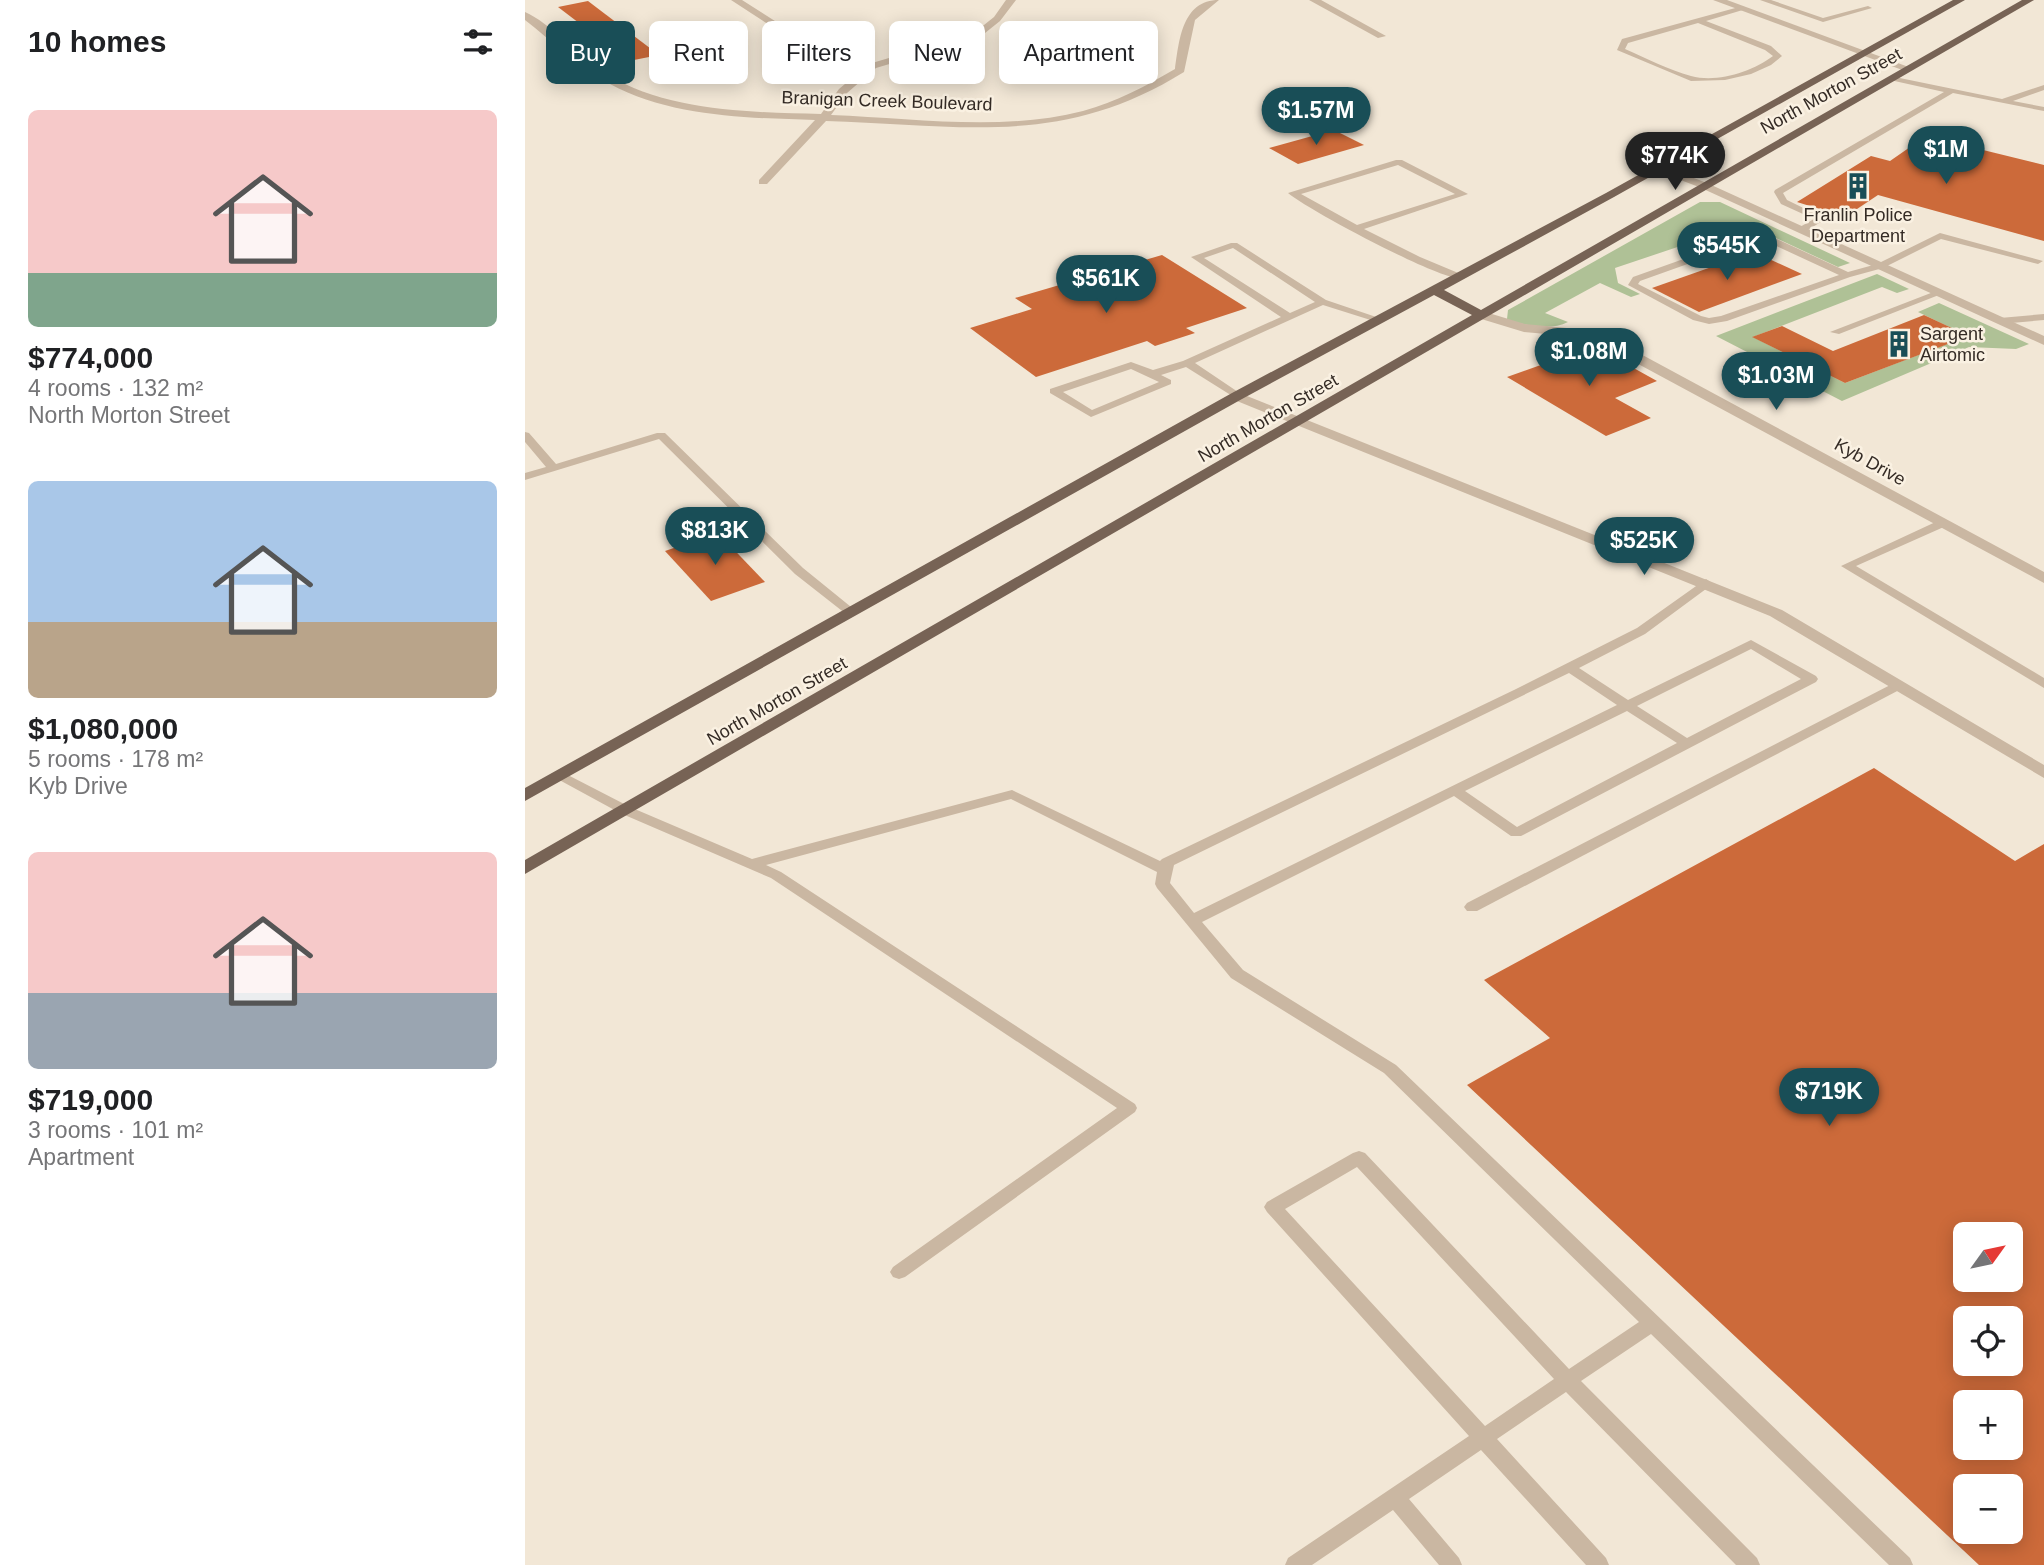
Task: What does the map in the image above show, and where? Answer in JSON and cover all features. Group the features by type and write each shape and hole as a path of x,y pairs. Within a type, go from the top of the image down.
{"main road":[{"name":"North Morton Street","path":"525,794 1237,396 1460,277 1960,0"},
{"name":"North Morton Street","path":"525,868 2029,0"},
{"path":"1435,290 1482,314"}],"street":[{"path":"736,0 769,21"},
{"path":"875,65 977,35 997,19 1011,0"},
{"name":"Branigan Creek Boulevard","path":"525,15 610,80 651,97 720,110 957,124 1053,120 1107,108 1147,91 1180,71 1189,20 1201,6 1214,0"},
{"path":"1314,0 1381,36"},
{"path":"1719,0 1909,69"},
{"path":"763,182 851,84"},
{"path":"1658,168 2044,341"},
{"name":"Kyb Drive","path":"1482,314 1524,328 1593,334 2044,578"},
{"path":"1237,396 1776,613 2044,774"}],"lane":[{"path":"1764,0 1823,20 1868,8 1852,0"},
{"path":"1698,21 1768,48 1778,56 1737,77 1691,79 1621,50 1625,41 1698,21 1742,9"},
{"path":"1893,78 2044,109"},
{"path":"2003,102 2044,87"},
{"path":"1801,230 1821,219 1784,202 1778,192 1951,90"},
{"path":"2028,93 2044,98"},
{"path":"1356,229 1464,194 1399,162 1293,193 1356,229 1420,263 1460,277"},
{"path":"1847,275 1774,241 1751,238 1636,279 1633,285 1697,318 1709,321 1880,266 1940,236 2038,261"},
{"path":"1289,317 1196,257 1234,245 1322,302 1380,320"},
{"path":"1835,332 1939,293"},
{"path":"1152,374 1167,382 1091,414 1054,391 1131,365 1152,374 1187,363 1322,302"},
{"path":"2000,321 2044,317"},
{"path":"1187,363 1237,396"},
{"path":"525,435 553,468"},
{"path":"525,477 661,436 799,571 850,611"},
{"path":"1942,523 1847,566 2044,684"},
{"path":"1706,583 1641,631 1570,668 1167,862 1162,884 1237,974 1390,1069 1903,1565"},
{"path":"1192,920 1455,790 1627,705 1751,644 1811,679 1516,833 1455,790"},
{"path":"1570,668 1687,744"},
{"path":"1472,907 1898,685"},
{"path":"559,776 625,810 776,875 1129,1108 899,1272"},
{"path":"751,864 1012,794 1165,870"},
{"path":"1599,1565 1273,1207 1359,1158 1567,1380 1750,1565"},
{"path":"1295,1565 1653,1323"},
{"path":"1394,1497 1452,1565"}],"green space":[{"path":"1700,202 1720,202 1850,263 1838,267 1746,224 1615,268 1618,283 1640,294 1631,297 1600,283 1545,313 1568,322 1561,325 1537,326 1507,319 1508,310"},
{"path":"1877,274 1909,289 1897,293 1882,287 1753,337 1845,383 1968,336 1918,312 1939,303 2029,344 2016,349 1969,347 1842,401 1716,336"}],"building":[{"path":"588,1 614,21 576,21 558,7"},
{"path":"635,37 649,47 649,57 635,60"},
{"path":"1334,130 1364,145 1298,164 1269,148"},
{"path":"1926,136 2044,165 2044,241 1878,195 1845,217 1797,202 1871,156 1890,161"},
{"path":"1754,252 1802,274 1699,312 1652,288"},
{"path":"1162,255 1247,308 1186,328 1195,333 1155,346 1147,341 1036,377 970,328 1032,309 1015,298"},
{"name":"Sargent Airtomic","path":"1924,315 1969,336 1845,383 1752,337 1782,326 1833,351"},
{"path":"1594,346 1657,381 1615,398 1651,418 1606,436 1507,377"},
{"path":"718,533 765,582 711,601 665,551"},
{"path":"1874,768 2015,861 2044,844 2044,1565 1979,1565 1957,1544 2023,1544 2023,1474 1953,1474 1953,1541 1467,1085 1550,1038 1484,980"}],"place":[{"name":"Franlin Police Department","path":"1858,186"},
{"name":"Sargent Airtomic","path":"1899,344"}]}
